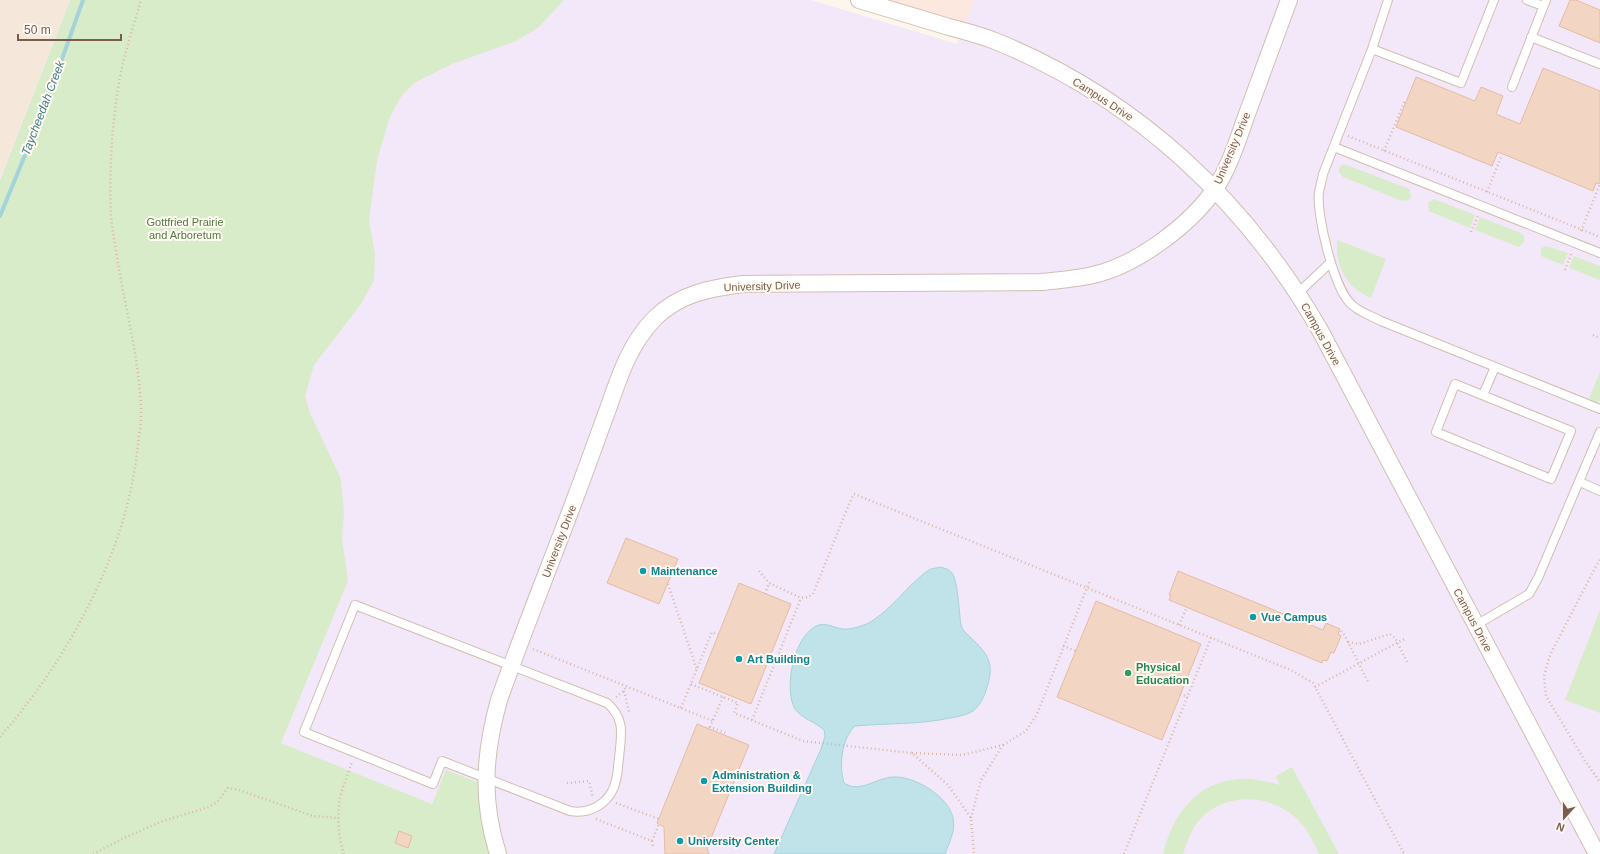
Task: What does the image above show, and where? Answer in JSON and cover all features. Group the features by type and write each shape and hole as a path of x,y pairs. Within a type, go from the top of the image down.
{"street":[{"name":"Campus Drive","path":"859,0 994,41 1056,70 1105,99 1140,123 1178,154 1215,188 1254,233 1298,293 1321,332 1597,854"},
{"name":"University Drive","path":"498,854 489,821 485,777 490,735 499,700 623,367 632,348 655,318 676,302 700,291 743,284 1042,282 1095,275 1129,261 1152,247 1177,228 1202,205 1215,188 1231,157 1289,0"}],"lane":[{"path":"1388,0 1372,49 1323,174 1319,192 1321,214 1330,263 1341,290 1351,305 1381,321 1600,409"},
{"path":"1372,49 1462,84 1494,0"},
{"path":"1512,87 1544,3 1527,0"},
{"path":"1531,37 1600,64"},
{"path":"1334,147 1600,253"},
{"path":"1298,293 1330,263"},
{"path":"1483,396 1495,367"},
{"path":"1455,384 1483,396 1571,430 1551,479 1436,432 1455,384"},
{"path":"1476,625 1529,594 1538,578 1600,432"},
{"path":"1580,482 1600,491"},
{"path":"355,606 511,666 607,703 617,712 620,720 621,732 616,780 613,790 608,798 597,807 582,812 570,811 442,760 432,784 304,732 355,606"}],"path":[{"path":"0,738 61,655 82,619 123,519 135,472 141,411 136,361 120,281 111,217 114,114 121,71 141,0"},
{"path":"1379,165 1405,100"},
{"path":"1339,132 1600,238"},
{"path":"1565,270 1600,184"},
{"path":"1593,335 1600,338"},
{"path":"759,571 769,583 801,598 813,594 854,494 1291,670 1313,683 1404,854"},
{"path":"1600,560 1550,655 1544,676 1546,696 1586,762 1600,782"},
{"path":"691,684 738,703 734,713 803,741 846,747 962,756 1003,745 1026,731 1037,714 1090,580"},
{"path":"765,594 769,583"},
{"path":"668,584 696,670"},
{"path":"752,720 801,598"},
{"path":"1180,625 1186,609"},
{"path":"1341,631 1368,682"},
{"path":"681,708 712,632 718,634"},
{"path":"1348,642 1359,644 1388,634 1393,636 1407,662"},
{"path":"1124,854 1211,638"},
{"path":"1315,687 1404,639"},
{"path":"520,643 713,721"},
{"path":"1063,646 1076,652"},
{"path":"626,686 624,691 630,717"},
{"path":"1180,694 1188,697"},
{"path":"723,697 710,727 726,733 725,735"},
{"path":"974,854 971,818 981,780 1003,745"},
{"path":"344,854 340,843 340,797 355,753"},
{"path":"912,753 948,785 971,818"},
{"path":"567,783 589,781 591,794 602,816 594,819 652,841"},
{"path":"93,854 160,822 209,807 218,801 228,788 239,790 313,816 339,818"},
{"path":"619,798 615,804 659,819"},
{"path":"653,846 652,841 659,824"}],"shaded area":[{"path":"0,0 70,0 0,178"},
{"path":"70,0 811,0 957,44 974,0 1600,0 1600,854 0,854 0,178"},
{"path":"859,0 974,0 962,31"}],"green space":[{"name":"Gottfried Prairie and Arboretum","path":"70,0 564,0 538,28 516,41 452,64 416,82 402,95 389,119 377,161 369,220 375,254 374,280 361,304 314,365 305,396 310,413 341,479 344,513 342,538 348,581 281,743 432,804 446,770 477,782 480,784 493,854 0,854 0,180"},
{"path":"1344,164 1407,188 1410,190 1411,197 1409,200 1402,201 1343,177 1339,172 1339,168"},
{"path":"1434,199 1475,215 1470,228 1429,211 1428,203"},
{"path":"1480,217 1521,233 1524,236 1524,242 1519,247 1475,230"},
{"path":"1337,240 1386,259 1371,298 1355,288 1344,275 1338,258"},
{"path":"1546,246 1568,253 1563,265 1541,255 1541,248"},
{"path":"1574,256 1600,266 1600,280 1569,268"},
{"path":"1600,372 1600,401 1596,402 1589,398"},
{"path":"1600,610 1600,713 1565,700"},
{"path":"1292,767 1339,854 1319,854 1307,830 1286,810 1274,804 1248,799 1236,800 1223,804 1211,810 1201,818 1192,830 1183,854 1163,854 1167,840 1180,814 1188,803 1198,794 1223,782 1238,779 1259,780 1280,785 1276,776"}],"water":[{"path":"940,567 952,573 954,577 963,630 982,649 989,661 990,677 984,697 978,706 968,714 926,722 855,726 850,731 844,745 842,753 842,776 844,783 856,787 894,777 912,780 930,789 945,803 953,818 954,827 952,836 945,854 774,854 821,749 825,736 824,730 805,718 795,709 792,700 790,689 793,662 803,639 810,630 819,625 846,629 856,628 869,623 886,610 928,570"}],"building":[{"path":"1570,0 1576,0 1600,10 1600,43 1559,26"},
{"path":"1543,68 1600,91 1600,184 1596,183 1593,191 1498,152 1492,166 1396,127 1416,77 1475,101 1481,87 1503,96 1496,114 1520,124"},
{"name":"Maintenance","path":"626,538 678,559 659,604 607,583"},
{"name":"Vue Campus","path":"1178,571 1323,630 1326,623 1340,629 1338,634 1341,636 1334,653 1331,652 1327,661 1323,660 1322,663 1169,600 1171,595 1169,595"},
{"name":"Art Building","path":"739,583 791,604 751,704 699,683"},
{"name":"Physical Education","path":"1096,601 1201,644 1162,740 1057,697"},
{"name":"Administration & Extension Building","path":"697,724 749,745 707,848 709,854 665,854 664,827 657,823"},
{"path":"399,831 412,836 408,848 395,843"}],"waterway":[{"name":"Taycheedah Creek","path":"0,216 46,104 83,0"}],"place":[{"name":"Maintenance","path":"643,571"},
{"name":"Vue Campus","path":"1253,617"},
{"name":"Art Building","path":"739,659"},
{"name":"Physical Education","path":"1128,673"},
{"name":"Administration & Extension Building","path":"704,781"},
{"name":"University Center","path":"680,841"}]}
